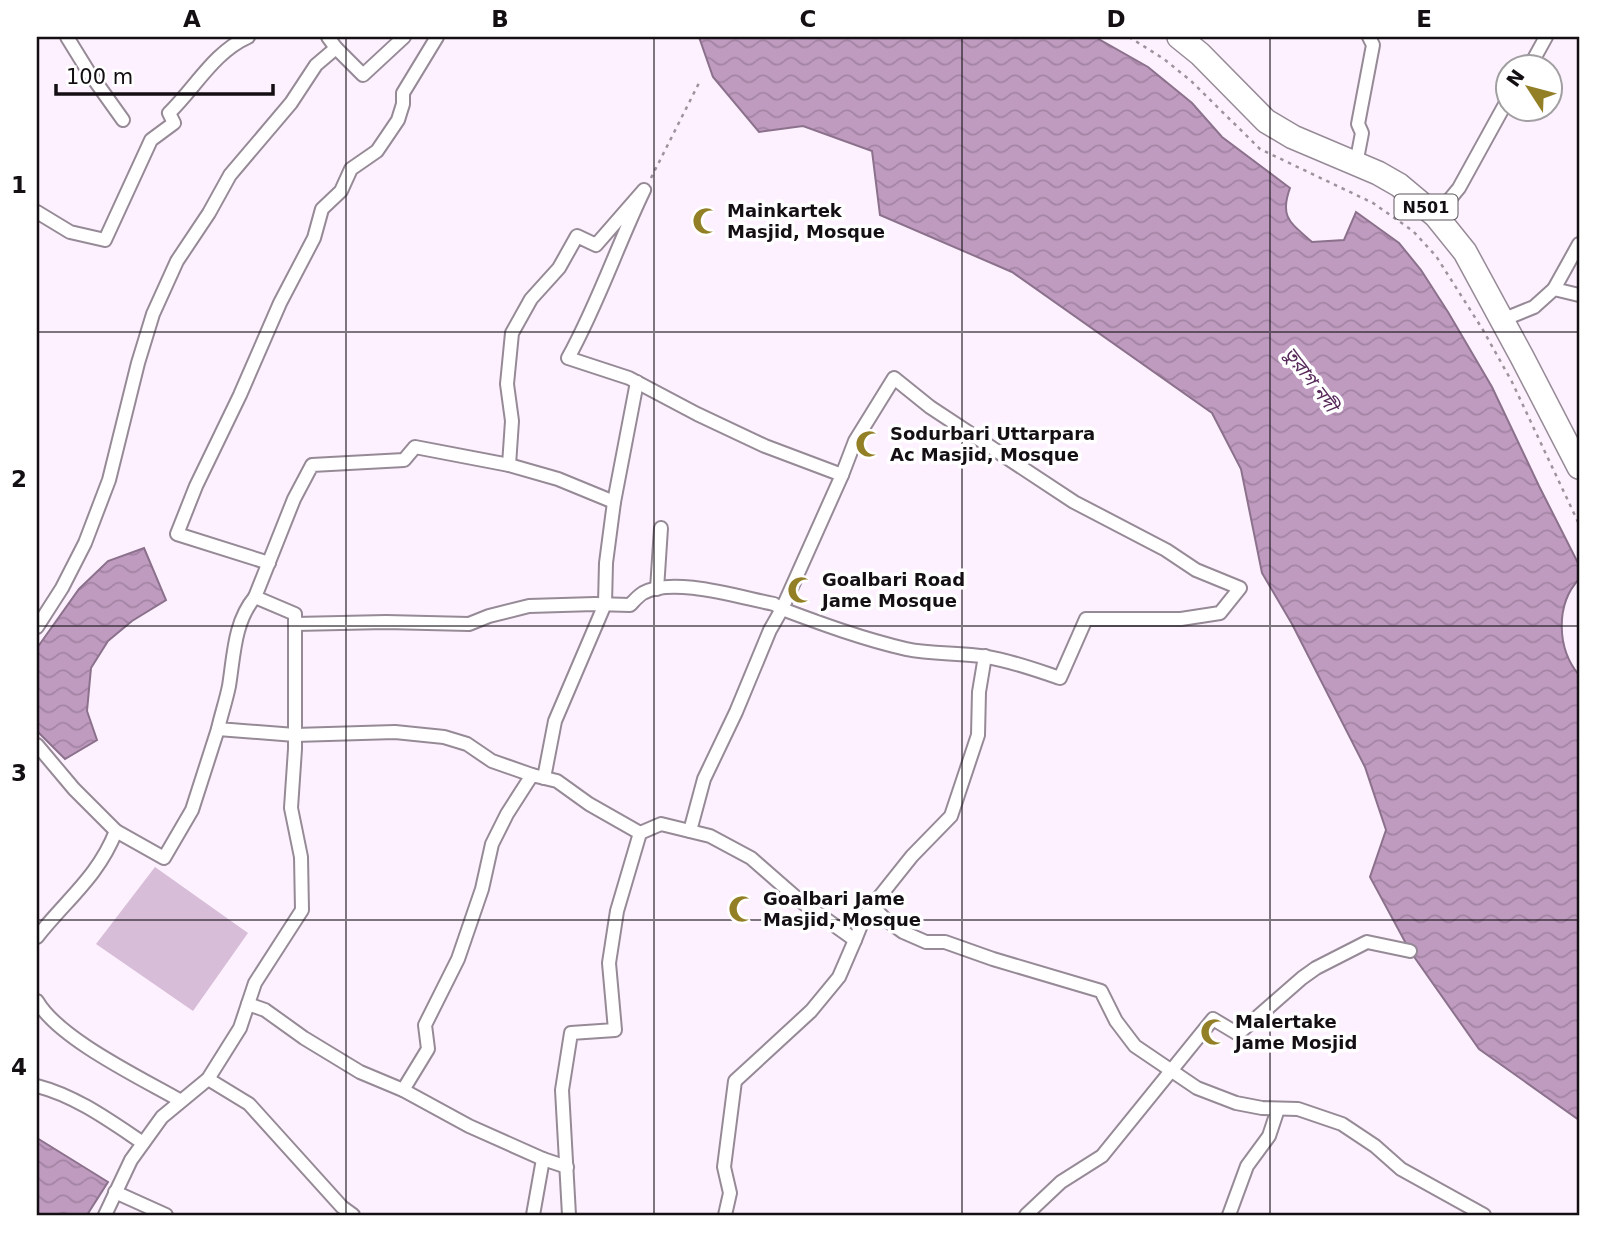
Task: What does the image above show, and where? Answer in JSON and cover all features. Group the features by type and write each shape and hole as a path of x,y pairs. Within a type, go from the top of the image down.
{"highway":[{"name":"N501","path":"1179,37 1200,54 1266,121 1293,137 1399,185 1436,216 1465,252 1579,467"}],"street":[{"path":"67,37 123,120"},
{"path":"37,212 70,232 106,240 151,140 174,123 169,113 187,96 222,53 248,37"},
{"path":"328,37 363,75 404,37"},
{"path":"269,563 177,534 196,486 280,303 314,238 322,209 341,191 351,169 377,151 398,120 403,93 437,37"},
{"path":"1356,164 1362,133 1358,124 1373,46 1369,37"},
{"path":"37,627 62,588 85,543 109,480 134,376 153,314 177,261 230,175 292,103 316,65 336,48"},
{"path":"1436,216 1459,188 1495,122"},
{"path":"509,465 512,421 507,384 512,333 531,299 559,268 577,236 596,244 644,190"},
{"path":"644,190 622,236 605,283 568,358 636,382 765,446 842,475"},
{"path":"1502,320 1534,307 1554,289 1579,244"},
{"path":"1554,289 1579,295"},
{"path":"295,624 469,624 529,606 630,605 642,594 657,589 708,588 774,604 782,609 839,630 907,649 945,655 985,656 1020,664 1060,678 1086,619 1181,619 1220,613 1240,588 1196,570 1166,550 1074,502 930,407 894,378 855,441 842,475 782,609 770,630 736,712 704,779 690,831"},
{"path":"403,1090 428,1048 425,1025 458,959 482,889 492,844 507,814 538,776 555,721 605,604 606,563 614,502 636,382"},
{"path":"37,745 74,789 116,831 164,858 192,810 218,729 228,689 236,636 246,608 255,597 294,499 312,465 404,460 415,447 509,465 558,479 614,502"},
{"path":"657,589 661,528"},
{"path":"105,1215 131,1160 162,1117 208,1079 240,1028 256,984 302,910 302,857 291,808 295,735 295,614 255,597"},
{"path":"725,1215 730,1193 724,1167 735,1081 811,1011 839,976 865,915 912,856 951,816 978,735 979,692 985,656"},
{"path":"218,729 295,735 395,732 444,737 467,744 492,761 557,781 589,804 640,833"},
{"path":"640,833 661,824 710,836 751,859 799,900 855,940"},
{"path":"37,937 89,880 116,831"},
{"path":"569,1215 562,1090 571,1033 615,1030 609,963 617,911 640,833"},
{"path":"872,906 903,932 926,942 945,942 1101,991 1116,1021 1135,1046 1173,1069 1197,1088 1262,1108 1298,1109 1342,1124 1375,1146 1401,1169 1485,1215"},
{"path":"1026,1215 1061,1182 1102,1156 1213,1019 1238,1034 1316,968 1367,942 1410,951"},
{"path":"37,1001 42,1010 66,1033 181,1101"},
{"path":"248,1004 265,1010 304,1038 360,1072 403,1090 469,1126 567,1167"},
{"path":"208,1079 249,1104 353,1215"},
{"path":"37,1086 55,1091 94,1110 143,1143"},
{"path":"1229,1215 1247,1166 1269,1136 1278,1109"},
{"path":"533,1215 543,1159"},
{"path":"115,1192 166,1215"}],"path":[{"path":"1129,37 1164,59 1191,81 1259,149 1364,198 1413,231 1436,256 1483,330 1512,382 1579,524"},
{"path":"644,190 700,81"}],"shaded area":[{"path":"155,867 248,933 193,1011 96,944"}],"water":[{"name":"তুরাগ নদী","path":"699,37 1095,37 1148,67 1192,103 1222,137 1290,188 1286,206 1289,219 1312,242 1344,240 1356,212 1399,243 1421,270 1492,387 1579,565 1579,579 1566,601 1562,627 1566,653 1579,675 1579,1120 1479,1049 1410,951 1370,877 1386,830 1365,767 1292,624 1262,573 1241,469 1212,413 1012,272 880,215 872,151 803,126 759,132 713,77"},
{"path":"144,548 166,600 132,621 108,641 91,668 87,711 97,740 65,759 37,731 37,648 79,589 108,561"},
{"path":"37,1138 108,1182 87,1215 37,1215"}],"place":[{"name":"Mainkartek Masjid, Mosque","path":"706,221"},
{"name":"Sodurbari Uttarpara Ac Masjid, Mosque","path":"869,444"},
{"name":"Goalbari Road Jame Mosque","path":"801,590"},
{"name":"Goalbari Jame Masjid, Mosque","path":"742,909"},
{"name":"Malertake Jame Mosjid","path":"1214,1032"}]}
